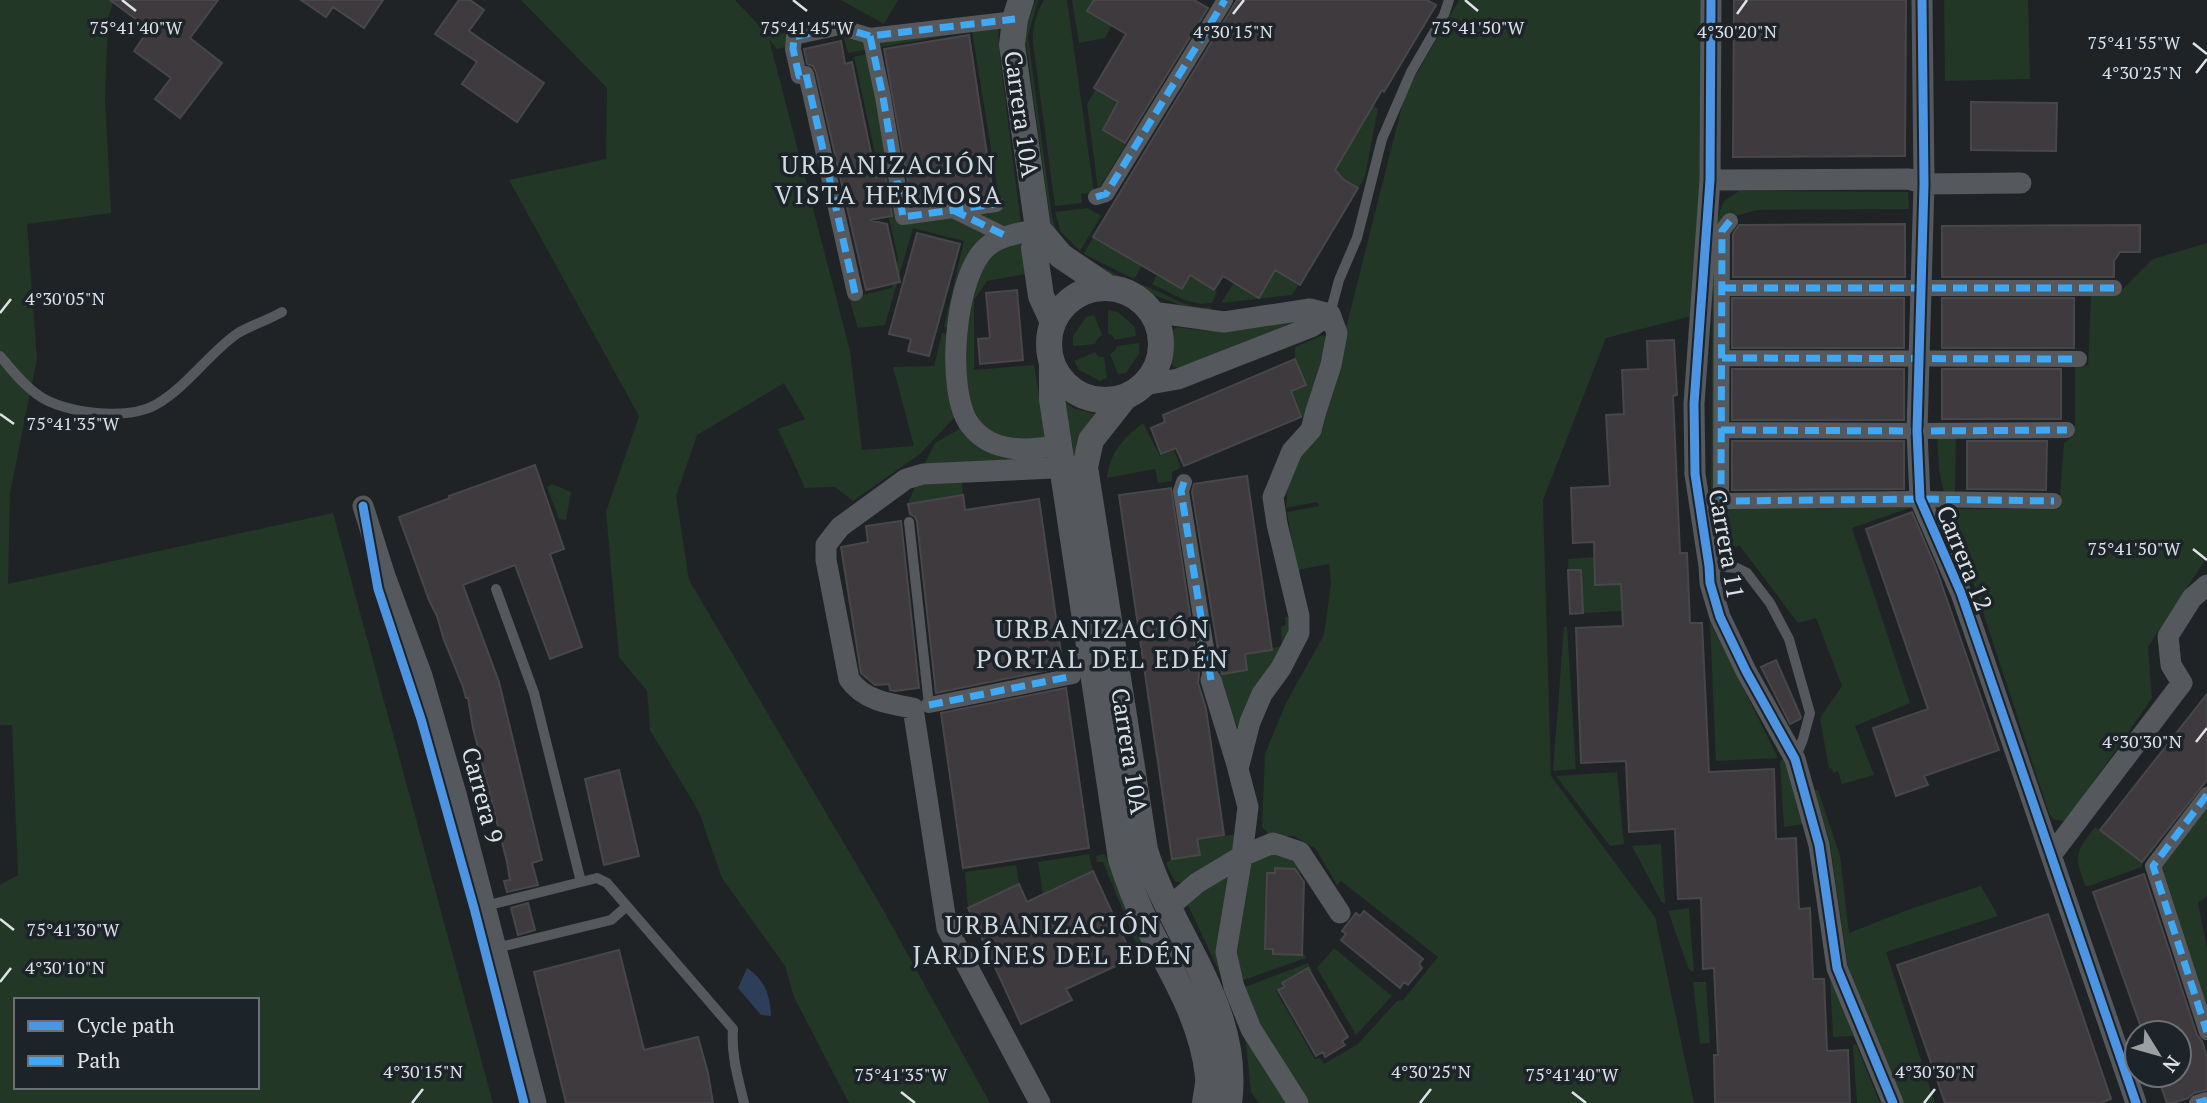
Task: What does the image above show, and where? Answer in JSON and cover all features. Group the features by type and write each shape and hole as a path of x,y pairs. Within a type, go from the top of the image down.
{"street":[{"path":"1096,197 1106,194 1225,0"},
{"name":"Carrera 11","path":"1711,0 1710,180 1695,404 1695,474 1710,583 1720,617 1746,671 1795,759 1819,845 1838,968 1893,1103"},
{"name":"Carrera 12","path":"1922,0 1924,184 1917,432 1920,499 1961,593 2136,1103"},
{"path":"855,293 807,74 799,76 793,49 794,37 840,27 870,36 1018,9"},
{"name":"Carrera 10A","path":"1018,9 1012,45 1038,229 1034,248 1041,296 1053,322"},
{"path":"870,36 903,217 996,204"},
{"path":"1710,180 1909,178 1924,184 2021,183"},
{"path":"953,210 1006,236"},
{"path":"1730,221 1722,231 1721,494 1724,499 2054,501"},
{"path":"1069,460 1035,450 996,445 971,426 962,409 956,370 957,332 965,285 977,259 987,247 1006,236 1038,229 1061,256 1107,288"},
{"path":"1135,391 1157,367 1162,345 1158,324 1152,312 1128,292 1107,288 1085,291 1066,303 1053,322 1048,343 1052,365 1052,399 1069,460 1121,859 1146,922 1181,988 1200,1035 1208,1079 1205,1103"},
{"path":"1722,288 2114,288"},
{"path":"1152,312 1224,322 1310,309 1330,314"},
{"path":"1052,365 1064,384 1082,397 1104,401 1178,379 1311,327 1330,314"},
{"path":"1238,769 1250,722 1262,694 1281,668 1299,633 1299,616 1273,497 1292,451 1311,430 1317,411 1331,365 1337,333 1330,314"},
{"path":"1722,358 2079,359"},
{"name":"Carrera 10A","path":"1135,391 1069,460 1145,850 1152,873 1203,974 1224,1026 1232,1081 1229,1103"},
{"path":"1721,430 2067,430"},
{"path":"1069,460 923,474 906,479 840,527 826,545 826,560 849,679 853,685 879,702 921,706 1073,676"},
{"path":"1184,482 1181,491 1211,680 1248,807 1226,952 1234,987 1251,1029 1298,1103"},
{"name":"Carrera 9","path":"363,506 384,576 422,676 456,794 536,1103"},
{"path":"2052,854 2182,682 2171,665 2168,636 2192,598 2206,582"},
{"path":"921,706 947,928 1040,1103"},
{"path":"2207,795 2153,866 2207,1032"},
{"path":"1169,907 1196,883 1242,856 1273,844 1300,852 1340,913"},
{"path":"2197,1103 2207,1100"}],"lane":[{"path":"1330,314 1339,281 1357,238 1382,139 1411,72 1444,15 1449,0"},
{"path":"0,356 20,379 46,400 74,410 127,414 156,405 239,333 282,312"},
{"path":"909,523 921,706"},
{"path":"1709,566 1737,568 1747,573 1770,603 1789,639 1810,712 1795,759"},
{"path":"496,589 534,693 580,882"},
{"path":"485,906 602,879 733,1029 734,1062 744,1103"},
{"path":"496,948 611,919 627,906"}],"green space":[{"path":"0,0 114,0 108,18 105,98 111,213 27,224 37,359 10,493 8,584 333,513 493,1103 0,1103 0,885 18,875 12,725 0,725"},
{"path":"521,0 735,0 769,36 836,21 876,33 1001,15 998,31 1000,58 1021,224 1001,231 949,328 944,327 964,241 913,228 885,325 858,328 849,298 892,288 898,259 854,57 874,52 901,221 1000,205 972,31 848,53 843,34 777,49 769,39 850,351 862,450 914,446 893,367 934,366 942,333 949,334 956,416 920,454 853,501 835,487 805,488 778,429 805,419 784,383 697,435 676,496 689,580 881,906 990,1103 849,1103 794,997 785,966 722,878 699,812 650,730 647,691 619,657 606,512 639,416 509,180 606,159 607,88"},
{"path":"841,0 898,0 884,24"},
{"path":"1036,0 1028,36 1052,217 1060,236 1074,250 1091,261 1128,280 1180,302 1211,307 1211,312 1193,310 1154,295 1089,264 1072,254 1051,226 1025,35"},
{"path":"1044,0 1067,0 1094,192 1081,194 1082,203 1055,206 1033,44 1035,21"},
{"path":"1072,0 1094,0 1088,11 1112,25 1105,38 1079,43"},
{"path":"1459,0 1703,0 1704,174 1692,316 1606,338 1543,500 1551,776 1655,917 1694,1103 1259,1103 1251,1092 1246,1043 1238,1020 1237,990 1308,963 1312,970 1310,972 1302,971 1283,982 1285,987 1276,991 1315,1059 1320,1058 1324,1064 1358,1044 1397,1001 1403,1000 1438,957 1341,881 1337,885 1316,849 1294,836 1271,836 1262,827 1265,754 1286,703 1324,635 1331,583 1329,564 1297,570 1287,512 1319,506 1317,502 1286,508 1288,481 1303,451 1322,431 1405,94"},
{"path":"1944,0 2028,0 2030,79 1945,81"},
{"path":"1096,89 1118,103 1103,130 1126,144 1098,190 1087,104"},
{"path":"1373,105 1378,109 1365,176 1358,188 1333,173"},
{"path":"1739,191 1908,192 1909,209 1757,210 1728,218 1718,230 1718,505 1916,501 1918,505 1852,528 1910,703 1855,726 1874,775 1842,784 1838,771 1833,773 1832,768 1829,769 1820,718 1842,686 1816,618 1798,623 1740,546 1724,547 1720,524 1711,513 1713,228 1724,201"},
{"path":"1088,208 1101,216 1080,251 1061,232 1055,212"},
{"path":"1093,237 1142,266 1134,279 1084,254"},
{"path":"1015,243 1021,244 1025,274 987,281 974,300 974,370 1034,365 1045,435 1041,441 1002,439 983,428 964,391 968,299 988,256"},
{"path":"2207,243 2207,557 2148,647 2152,698 2066,822 2053,819 1949,509 2059,509 2064,443 2075,434 2075,367 2088,365 2091,295 2119,293 2153,259"},
{"path":"1275,270 1299,284 1292,295 1221,303 1234,283 1259,297"},
{"path":"1157,275 1182,289 1190,275 1217,292 1212,303 1200,304 1184,300 1152,284"},
{"path":"1108,310 1118,312 1135,327 1136,336 1115,340 1108,333"},
{"path":"1094,315 1102,335 1095,344 1073,346 1073,336 1086,317"},
{"path":"1308,319 1288,324 1183,368 1174,367 1171,363 1173,331 1177,327 1224,331"},
{"path":"1323,335 1329,339 1307,416 1302,417 1291,391 1306,385 1295,359 1295,347"},
{"path":"1139,343 1139,354 1126,373 1118,374 1110,354 1117,346"},
{"path":"1095,352 1104,357 1107,378 1100,381 1079,370 1074,361"},
{"path":"1065,401 1073,408 1094,414 1095,419 1075,454 1071,455"},
{"path":"1143,423 1160,456 1174,450 1181,468 1172,472 1172,481 1158,483 1155,469 1107,478 1111,461 1119,447"},
{"path":"961,428 1051,453 1055,474 962,482 963,495 908,504 935,443"},
{"path":"1937,432 1956,433 1955,497 1945,497 1939,470"},
{"path":"552,484 571,492 566,520 559,519 547,487"},
{"path":"1620,556 1622,611 1583,613 1582,586 1569,586 1568,559 1594,557 1595,585"},
{"path":"1292,616 1293,629 1240,733 1217,680 1219,674 1247,670 1245,654 1282,646 1281,627 1286,625 1285,617"},
{"path":"1710,621 1778,758 1716,761"},
{"path":"1564,627 1567,627 1576,769 1553,771"},
{"path":"1784,758 1804,824 1784,827 1780,762"},
{"path":"1617,772 1624,844 1610,846 1556,776"},
{"path":"1818,790 1840,856 1849,933 1981,886 1998,916 1886,952 1935,1103 1902,1103 1848,967 1830,843 1814,791"},
{"path":"2207,802 2207,896 2198,903 2207,948 2207,1025 2158,868"},
{"path":"2095,827 2142,862 2142,867 2086,887 2079,868 2078,855"},
{"path":"1240,834 1236,851 1185,882 1175,882 1166,863 1172,859 1199,855 1197,839"},
{"path":"1661,844 1665,903 1662,903 1632,846"},
{"path":"1273,852 1293,858 1304,873 1297,873 1297,869 1275,869 1265,949 1273,949 1273,954 1295,954 1302,950 1306,958 1226,986 1187,903 1220,876"},
{"path":"1089,854 1093,871 1043,894 1038,862"},
{"path":"1105,854 1151,964 1145,965 1103,862 1097,862 1096,856"},
{"path":"1016,865 1019,884 968,908 965,872"},
{"path":"1689,908 1694,972 1689,970 1668,911"},
{"path":"1334,948 1392,996 1356,1035 1317,968"},
{"path":"1830,976 1833,976 1853,1036 1833,1037"},
{"path":"1693,982 1706,982 1710,1043 1700,1044"},
{"path":"1856,1044 1880,1103 1857,1103 1853,1045"}],"water":[{"path":"747,968 765,989 771,1016 761,1015 738,988"}],"building":[{"path":"110,0 218,0 190,38 222,63 180,118 155,99 171,78 134,51 149,29"},
{"path":"301,0 383,0 364,28 333,7 326,17"},
{"path":"459,0 470,0 484,10 469,31 544,83 517,122 462,84 477,62 435,34"},
{"path":"1094,0 1194,0 1208,8 1125,143 1103,130 1118,102 1094,88 1126,34 1087,11"},
{"path":"1237,0 1427,0 1436,5 1335,170 1343,179 1358,188 1300,285 1275,270 1259,298 1223,276 1214,290 1190,275 1182,289 1093,237"},
{"path":"1734,0 1906,0 1905,156 1733,157"},
{"path":"969,35 993,194 912,205 884,49"},
{"path":"841,41 845,64 852,62 876,177 885,175 892,216 870,220 887,224 900,282 866,290 816,72 813,66 807,64 804,49"},
{"path":"1971,102 2057,103 2056,151 1971,150"},
{"path":"1905,224 1905,277 1733,277 1733,234 1739,225"},
{"path":"2140,225 2140,252 2120,252 2114,261 2114,277 1942,277 1942,226"},
{"path":"917,233 960,244 929,356 908,351 911,339 889,334"},
{"path":"1017,290 1023,360 980,364 978,339 990,338 986,293"},
{"path":"1732,298 1904,298 1904,348 1732,348"},
{"path":"1942,298 2074,298 2074,348 1942,348"},
{"path":"1674,340 1677,395 1673,396 1680,553 1687,553 1690,623 1702,623 1709,772 1774,769 1776,839 1796,838 1799,909 1810,908 1813,979 1824,979 1827,1051 1848,1050 1850,1103 1715,1103 1714,1055 1718,1055 1714,968 1703,969 1701,898 1678,899 1675,829 1629,832 1626,761 1581,763 1576,628 1623,626 1621,584 1595,585 1594,542 1573,543 1571,488 1610,486 1606,415 1624,414 1622,370 1648,369 1647,341"},
{"path":"1295,359 1306,385 1291,391 1301,417 1184,466 1176,448 1161,454 1151,428 1165,422 1163,415"},
{"path":"1732,369 1904,369 1904,420 1732,420"},
{"path":"1942,369 2061,369 2061,419 1942,419"},
{"path":"1732,441 1904,441 1904,489 1732,490"},
{"path":"1967,441 2047,441 2046,490 1967,489"},
{"path":"535,465 564,549 550,554 582,647 550,659 515,565 463,585 499,682 542,860 532,863 538,885 507,892 504,881 510,880 507,862 468,698 399,517"},
{"path":"1247,476 1272,650 1245,654 1247,670 1222,674 1192,492 1194,484"},
{"path":"1171,488 1199,674 1198,683 1206,709 1224,835 1197,839 1200,855 1172,859 1119,495"},
{"path":"963,495 965,510 1039,499 1063,667 936,693 917,521 910,514 908,504"},
{"path":"1912,512 1936,568 1999,750 1924,776 1928,785 1896,796 1873,728 1928,709 1866,529"},
{"path":"901,521 919,688 895,691 890,690 889,684 875,685 861,673 841,547 868,542 866,526"},
{"path":"1568,570 1581,570 1583,613 1570,614"},
{"path":"1776,660 1801,717 1790,724 1761,667"},
{"path":"1066,688 1089,848 963,868 941,713"},
{"path":"2207,694 2207,780 2142,862 2100,830"},
{"path":"619,770 639,856 604,865 585,779"},
{"path":"1275,868 1295,869 1304,882 1302,955 1273,954 1273,949 1265,949 1267,873 1275,873"},
{"path":"1093,871 1133,958 1066,989 1072,1000 1021,1024 968,908 1019,884 1027,902"},
{"path":"2144,874 2192,1019 2138,1019 2093,892"},
{"path":"528,903 535,930 518,935 511,908"},
{"path":"1364,911 1423,959 1419,964 1422,968 1408,985 1404,982 1400,988 1341,940 1346,934 1342,931 1356,913 1360,916"},
{"path":"2048,914 2111,1099 2100,1103 1945,1103 1897,965"},
{"path":"619,950 644,1050 698,1037 713,1103 566,1103 534,972"},
{"path":"1308,968 1348,1037 1342,1041 1345,1045 1325,1057 1323,1052 1316,1056 1278,990 1285,987 1282,983"},
{"path":"2193,1023 2207,1057 2207,1090 2167,1103 2162,1089 2193,1089"}],"marked path":[{"path":"1096,197 1106,194 1225,0"},
{"path":"855,293 806,74 799,76 793,49 794,37 840,27 870,36 1015,19"},
{"path":"870,36 903,217 996,204"},
{"path":"953,210 1006,236"},
{"path":"1730,221 1722,231 1721,494 1724,499 2054,501"},
{"path":"1722,288 2114,288"},
{"path":"1722,358 2079,359"},
{"path":"1721,430 2067,430"},
{"path":"1184,482 1181,491 1211,680"},
{"path":"929,705 1073,676"},
{"path":"2207,795 2153,866 2207,1032"},
{"path":"2197,1103 2207,1100"}],"cycle path":[{"path":"1711,0 1710,180 1694,404 1695,474 1710,583 1720,617 1746,671 1795,759 1819,845 1837,968 1893,1103"},
{"path":"1922,0 1924,184 1917,431 1920,499 1961,593 2136,1103"},
{"path":"363,506 378,589 421,719 474,908 524,1103"}],"district":[{"name":"URBANIZACIÓN VISTA HERMOSA","path":"889,179"},
{"name":"URBANIZACIÓN PORTAL DEL EDÉN","path":"1103,643"},
{"name":"URBANIZACIÓN JARDÍNES DEL EDÉN","path":"1053,939"}]}
